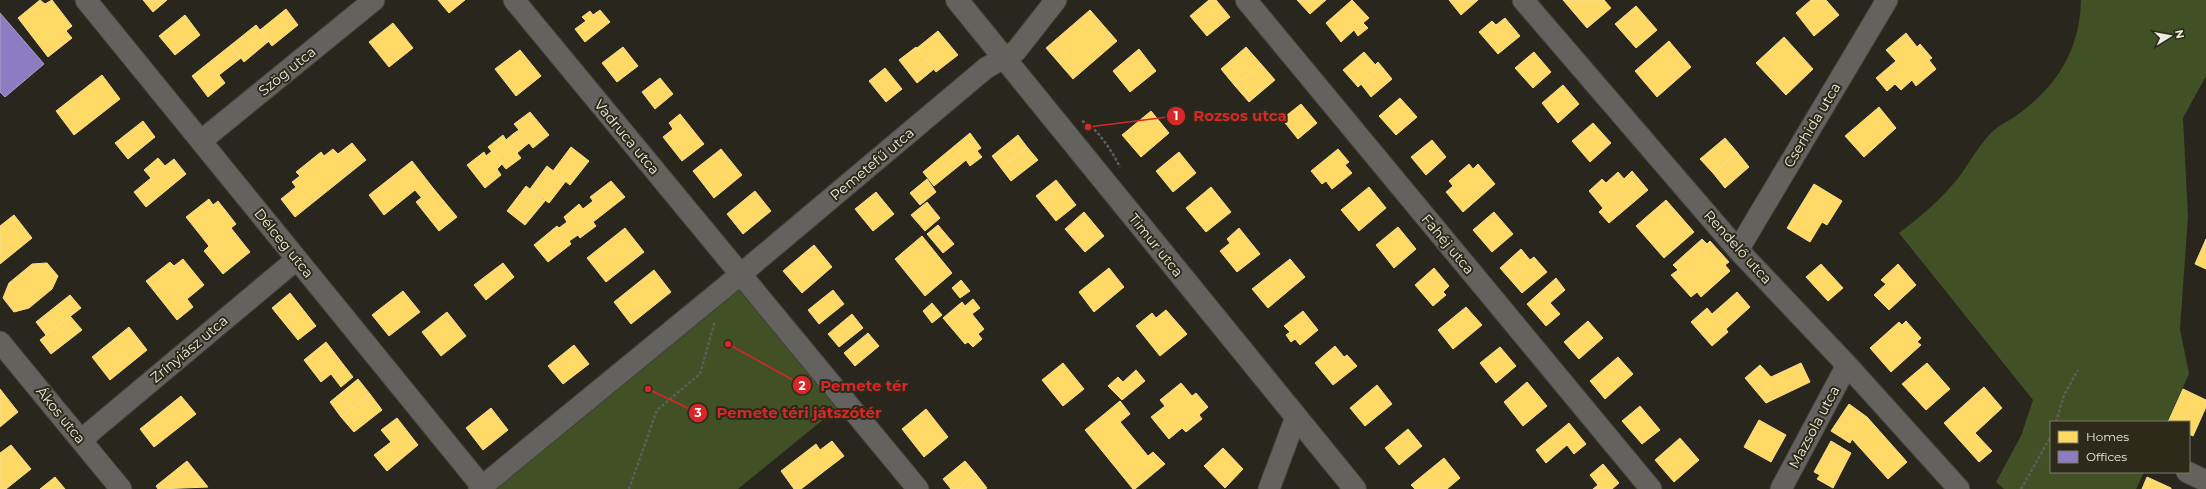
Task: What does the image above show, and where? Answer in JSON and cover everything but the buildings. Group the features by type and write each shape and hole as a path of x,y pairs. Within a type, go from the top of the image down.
{"street":[{"name":"Délceg utca","path":"86,0 482,488"},
{"name":"Szög utca","path":"201,141 374,0"},
{"name":"Vadruca utca","path":"514,0 918,489"},
{"name":"Timur utca","path":"957,0 1356,489"},
{"name":"Pemetefű utca","path":"482,488 741,274 986,68 1016,51 1056,0"},
{"name":"Fahéj utca","path":"1246,0 1651,489"},
{"name":"Rendelő utca","path":"1523,0 1738,250 1847,365 1958,489"},
{"name":"Cserhida utca","path":"1738,250 1879,4"},
{"name":"Zrínyiász utca","path":"81,440 297,259"},
{"name":"Ákos utca","path":"0,342 120,489"},
{"name":"Mazsola utca","path":"1781,489 1847,365"},
{"path":"1268,489 1296,417"},
{"path":"2189,473 2206,481"}],"path":[{"path":"629,489 657,410 700,374 715,320"},
{"path":"2056,421 2064,395 2078,370"},
{"path":"2020,489 2050,438"}],"green space":[{"path":"2081,0 2206,0 2206,76 2183,118 2188,216 2180,329 2189,374 2167,421 2050,421 2050,473 2144,473 2136,489 2004,489 1996,482 2021,436 2033,400 1899,233 1923,214 1945,193 1959,177 1992,132 2016,116 2033,102 2056,78 2071,49 2080,17"},
{"path":"741,274 846,401 738,489 484,489"}],"place":[{"name":"Rozsos utca","path":"1088,127"},
{"name":"Pemete tér","path":"728,344"},
{"name":"Pemete téri játszótér","path":"648,389"}]}
